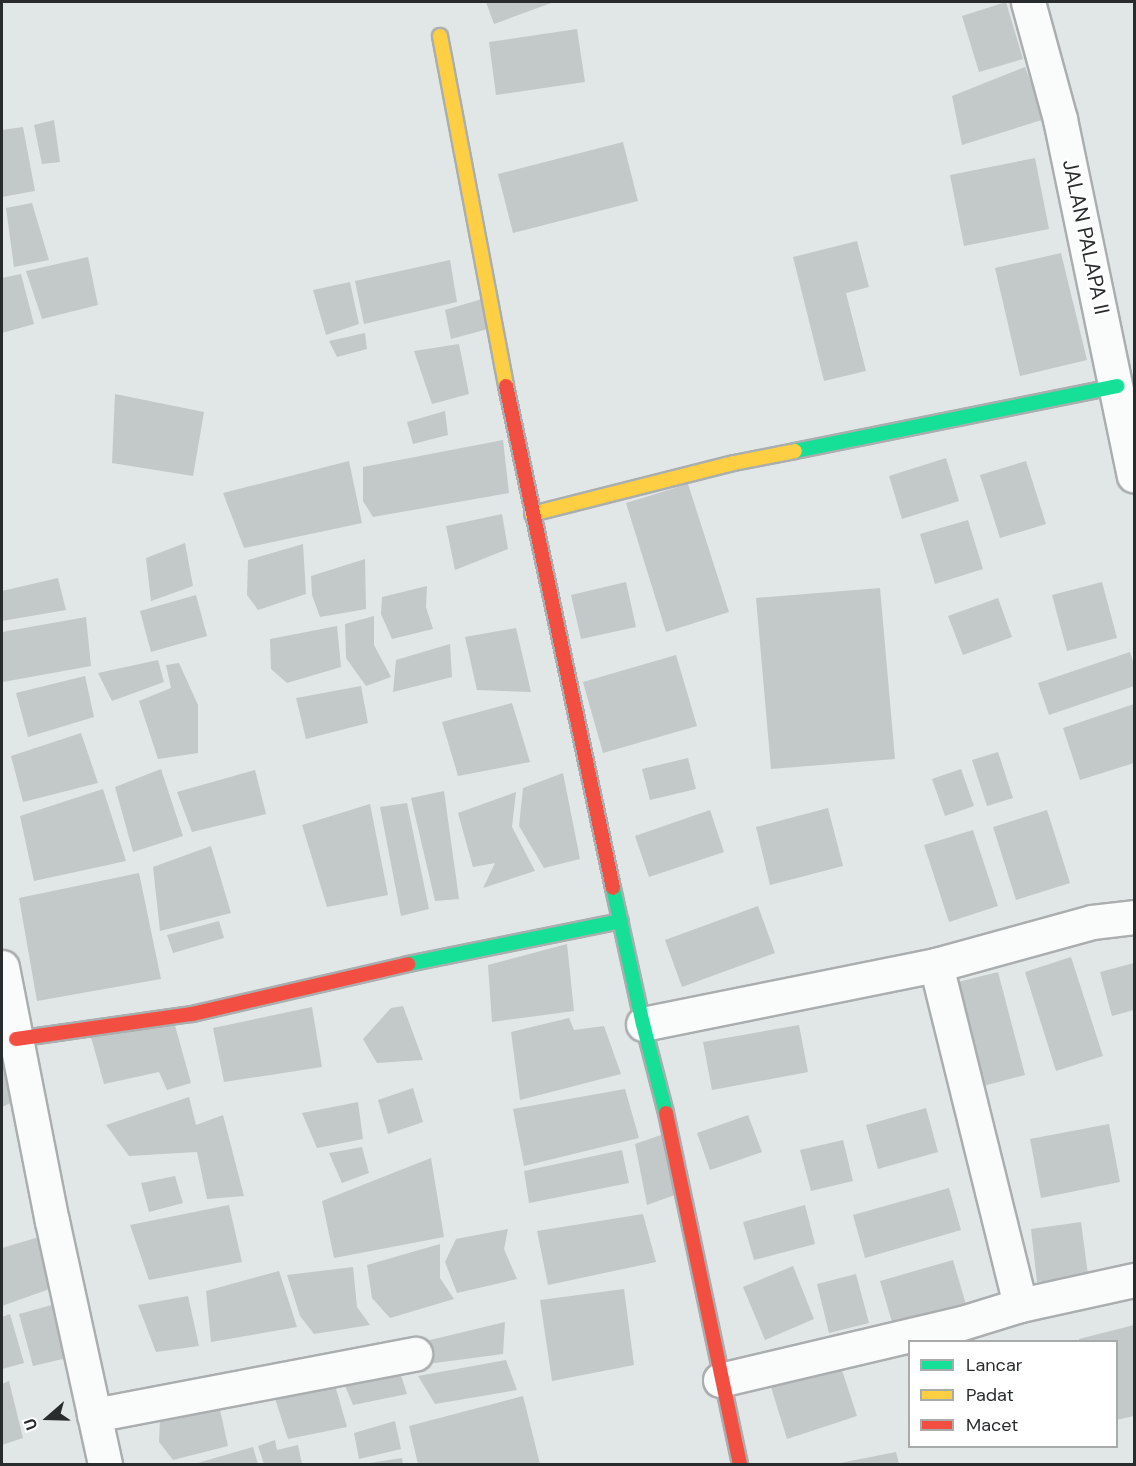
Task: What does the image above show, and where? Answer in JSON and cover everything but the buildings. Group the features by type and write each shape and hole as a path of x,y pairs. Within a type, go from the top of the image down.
{"street":[{"name":"JALAN PALAPA II","path":"1028,2 1060,119 1118,386 1134,475"},
{"path":"440,36 467,189 532,514 643,1024 666,1112 720,1380 740,1464"},
{"path":"532,514 734,463 1118,386"},
{"path":"643,1024 936,965 1092,922 1134,917"},
{"path":"10,1028 192,1014 339,978 621,921"},
{"path":"936,965 1020,1305"},
{"path":"2,967 10,1028 105,1464"},
{"path":"720,1380 962,1323 1020,1305 1134,1280"},
{"path":"94,1415 415,1354"}],"traffic: fast":[{"path":"795,451 1118,386"},
{"path":"613,888 643,1024 666,1113"},
{"path":"408,964 621,921"}],"traffic: slow":[{"path":"440,36 506,386"},
{"path":"532,514 734,463 795,451"}],"traffic: jam":[{"path":"506,386 613,888"},
{"path":"16,1039 192,1014 408,964"},
{"path":"666,1113 740,1464"}]}
